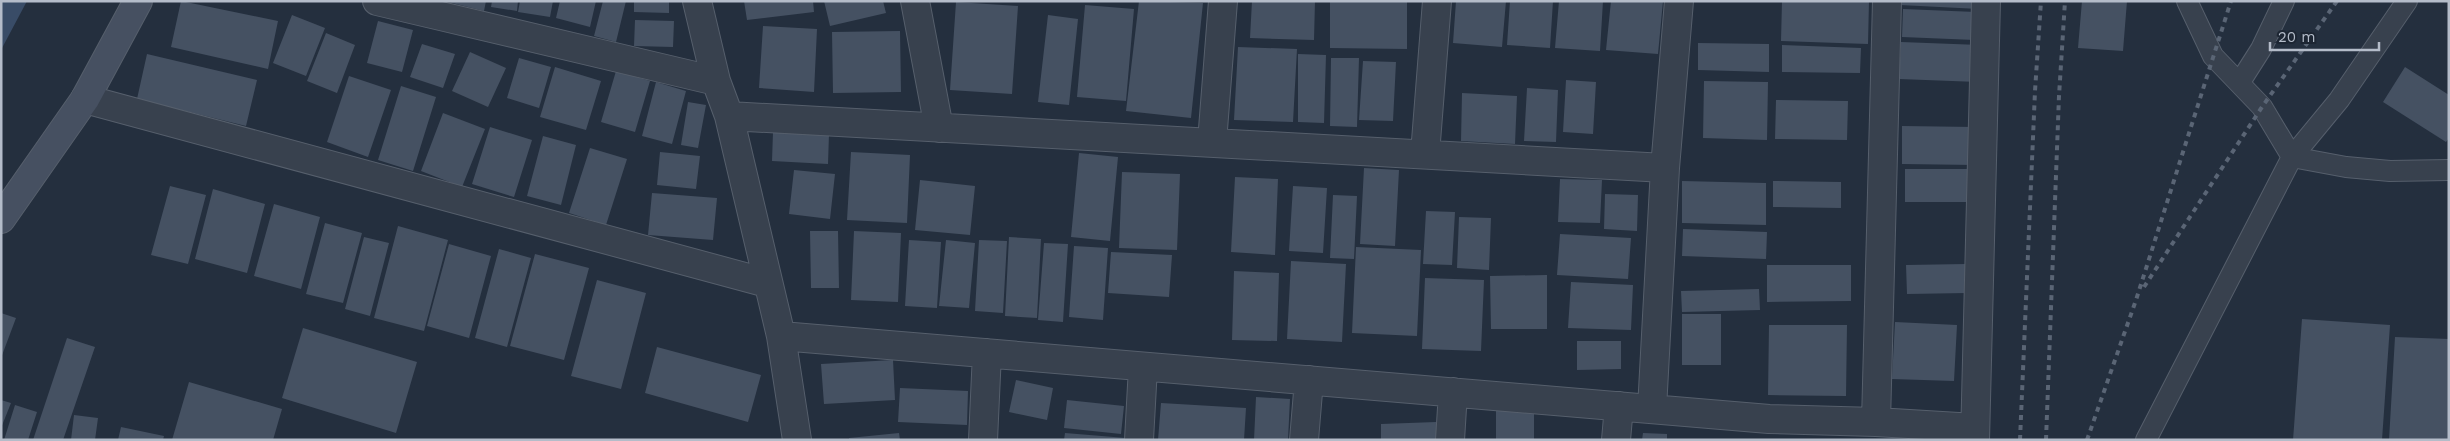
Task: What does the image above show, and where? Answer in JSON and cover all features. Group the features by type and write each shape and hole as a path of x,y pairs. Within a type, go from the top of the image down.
{"main road":[{"path":"1,220 85,99 138,1"}],"street":[{"path":"376,1 716,81"},
{"path":"697,1 716,81 729,116 781,336 797,440"},
{"path":"915,1 939,128"},
{"path":"1212,142 1223,1"},
{"path":"1425,154 1437,1"},
{"path":"1652,409 1666,168 1679,1"},
{"path":"1876,422 1887,1"},
{"path":"781,336 1652,409 1768,429 1876,422 1975,434 1986,1"},
{"path":"85,99 767,283"},
{"path":"729,116 1666,168"},
{"path":"983,440 987,354"},
{"path":"1139,440 1143,367"},
{"path":"1304,440 1309,380"},
{"path":"1450,440 1453,392"},
{"path":"1616,440 1619,406"}],"lane":[{"path":"2187,1 2213,56 2262,107 2292,157 2346,167 2390,171 2449,170"},
{"path":"2240,82 2261,49 2284,1"},
{"path":"2146,440 2292,157 2339,100 2407,1"}],"water":[{"path":"1,1 27,1 1,50"}],"building":[{"path":"181,1 278,21 268,69 171,47"},
{"path":"444,1 486,1 484,11"},
{"path":"492,1 518,1 517,11 491,7"},
{"path":"520,1 553,1 550,17 518,12"},
{"path":"560,1 596,1 590,27 556,18"},
{"path":"603,1 626,1 616,42 594,36"},
{"path":"634,1 669,1 669,13 634,12"},
{"path":"744,1 813,1 814,12 747,20"},
{"path":"824,1 883,1 886,13 830,26"},
{"path":"1139,1 1203,3 1191,118 1126,111"},
{"path":"1252,1 1315,1 1314,40 1250,38"},
{"path":"1330,1 1407,1 1407,49 1330,48"},
{"path":"1456,1 1506,1 1502,47 1453,43"},
{"path":"1510,1 1553,1 1550,48 1507,45"},
{"path":"1559,1 1603,1 1600,51 1555,48"},
{"path":"1611,1 1663,1 1658,54 1606,50"},
{"path":"1782,1 1869,1 1868,44 1781,41"},
{"path":"1900,1 1980,1 1979,9 1900,5"},
{"path":"2082,1 2127,1 2123,51 2078,48"},
{"path":"956,2 1018,6 1012,94 950,90"},
{"path":"1085,5 1134,9 1126,101 1077,97"},
{"path":"1903,9 1976,12 1975,40 1902,37"},
{"path":"292,15 325,28 306,76 273,63"},
{"path":"1048,15 1078,19 1069,105 1038,102"},
{"path":"635,20 674,21 673,47 634,46"},
{"path":"378,21 413,30 402,72 367,63"},
{"path":"763,26 817,29 814,92 759,88"},
{"path":"900,31 901,92 833,93 832,32"},
{"path":"326,33 355,45 337,93 307,81"},
{"path":"1901,42 1980,45 1978,82 1899,79"},
{"path":"1698,43 1769,44 1769,72 1698,70"},
{"path":"422,44 455,54 443,88 410,77"},
{"path":"1782,45 1861,48 1860,73 1782,72"},
{"path":"1238,47 1297,49 1293,122 1234,120"},
{"path":"470,52 506,68 488,107 452,91"},
{"path":"147,54 257,80 246,126 137,99"},
{"path":"1298,54 1326,55 1324,123 1298,122"},
{"path":"519,58 551,67 539,108 507,98"},
{"path":"1331,58 1359,58 1357,127 1330,126"},
{"path":"1363,61 1396,62 1393,121 1359,120"},
{"path":"555,67 601,81 586,130 540,117"},
{"path":"2405,67 2449,95 2449,138 2446,142 2383,102"},
{"path":"616,71 650,81 635,132 601,122"},
{"path":"349,76 391,90 368,157 327,142"},
{"path":"1566,80 1596,82 1593,134 1563,132"},
{"path":"1704,81 1768,82 1767,140 1703,138"},
{"path":"656,82 686,91 672,144 642,136"},
{"path":"401,86 436,97 413,171 378,160"},
{"path":"1527,88 1558,90 1556,142 1524,141"},
{"path":"1462,93 1517,96 1515,144 1461,141"},
{"path":"1776,100 1848,101 1847,140 1775,139"},
{"path":"688,102 706,105 698,148 681,145"},
{"path":"443,113 485,129 462,187 421,171"},
{"path":"1902,126 1975,127 1975,165 1902,164"},
{"path":"490,127 532,140 514,197 472,184"},
{"path":"773,132 829,134 828,164 772,161"},
{"path":"543,136 576,145 561,205 527,196"},
{"path":"590,148 627,159 606,225 569,213"},
{"path":"660,152 700,156 696,189 657,185"},
{"path":"851,152 910,155 907,223 847,220"},
{"path":"1079,153 1118,157 1110,241 1071,237"},
{"path":"1364,168 1399,170 1395,246 1360,244"},
{"path":"1905,169 1971,169 1971,202 1905,202"},
{"path":"794,170 835,174 830,219 789,214"},
{"path":"1122,172 1180,174 1177,250 1119,248"},
{"path":"1235,177 1278,179 1275,255 1231,252"},
{"path":"1560,179 1602,180 1600,223 1558,222"},
{"path":"920,180 975,186 970,235 915,230"},
{"path":"1682,181 1766,183 1766,225 1682,223"},
{"path":"1773,181 1841,182 1841,208 1773,207"},
{"path":"170,186 206,195 188,264 151,255"},
{"path":"1293,186 1327,188 1323,253 1289,251"},
{"path":"213,189 265,204 247,273 195,259"},
{"path":"652,193 717,198 713,240 648,235"},
{"path":"1605,194 1638,195 1637,231 1604,229"},
{"path":"1333,195 1357,196 1354,259 1330,258"},
{"path":"274,204 320,217 301,289 254,276"},
{"path":"1426,211 1455,212 1452,265 1423,264"},
{"path":"1459,217 1491,218 1489,270 1457,268"},
{"path":"325,223 362,233 343,303 306,294"},
{"path":"398,226 448,240 424,331 374,318"},
{"path":"1683,229 1767,232 1766,259 1682,256"},
{"path":"810,231 838,231 839,288 811,288"},
{"path":"854,231 901,233 898,302 851,300"},
{"path":"1560,234 1631,238 1628,279 1557,275"},
{"path":"364,237 389,243 370,316 345,309"},
{"path":"1009,237 1041,239 1037,318 1005,316"},
{"path":"909,240 941,242 937,308 905,306"},
{"path":"946,240 975,243 969,308 939,306"},
{"path":"979,240 1007,241 1003,313 975,311"},
{"path":"1044,243 1068,244 1063,322 1038,320"},
{"path":"449,244 491,256 469,338 427,326"},
{"path":"1074,246 1108,248 1103,320 1069,317"},
{"path":"1356,247 1421,250 1417,336 1352,333"},
{"path":"499,249 531,258 507,347 475,338"},
{"path":"1111,252 1172,255 1169,297 1108,293"},
{"path":"535,254 589,268 564,360 510,346"},
{"path":"1291,261 1346,264 1342,342 1287,339"},
{"path":"1966,264 1967,293 1907,294 1906,265"},
{"path":"1767,265 1851,265 1851,301 1767,302"},
{"path":"1234,271 1279,273 1277,341 1232,340"},
{"path":"1547,275 1547,329 1491,329 1490,276"},
{"path":"1425,278 1484,280 1481,351 1422,349"},
{"path":"597,280 646,293 621,389 571,376"},
{"path":"1571,282 1633,285 1631,330 1568,328"},
{"path":"1759,289 1760,310 1682,312 1681,291"},
{"path":"1,313 16,318 1,358"},
{"path":"1682,314 1721,314 1721,365 1682,365"},
{"path":"2302,319 2390,325 2382,440 2293,440"},
{"path":"1895,322 1957,325 1954,381 1892,379"},
{"path":"1769,325 1847,325 1846,396 1768,395"},
{"path":"303,328 417,362 396,433 282,398"},
{"path":"2395,337 2449,339 2449,440 2389,440"},
{"path":"67,338 95,347 63,440 33,440"},
{"path":"1577,341 1621,341 1621,369 1577,370"},
{"path":"657,347 761,375 748,422 645,393"},
{"path":"893,360 895,400 824,404 821,364"},
{"path":"1016,380 1053,388 1047,420 1009,412"},
{"path":"189,382 282,409 273,440 172,440"},
{"path":"900,388 968,391 967,425 898,422"},
{"path":"1256,397 1290,399 1288,440 1254,440"},
{"path":"1,400 11,403 1,428"},
{"path":"1067,400 1124,406 1121,434 1064,428"},
{"path":"1161,403 1246,408 1244,440 1158,440"},
{"path":"15,405 37,412 28,440 4,440"},
{"path":"1496,408 1534,409 1534,440 1496,440"},
{"path":"74,415 98,418 95,440 71,440"},
{"path":"1436,422 1437,440 1381,440 1381,424"},
{"path":"121,427 164,436 163,440 118,440"},
{"path":"899,433 900,440 849,440 849,438"},
{"path":"1065,433 1126,438 1125,440 1064,440"},
{"path":"1643,433 1667,434 1667,440 1642,440"}],"railway":[{"path":"2020,440 2035,91 2041,1"},
{"path":"2046,440 2059,96 2065,1"},
{"path":"2087,440 2136,300 2231,1"},
{"path":"2144,287 2262,107 2337,1"}]}
